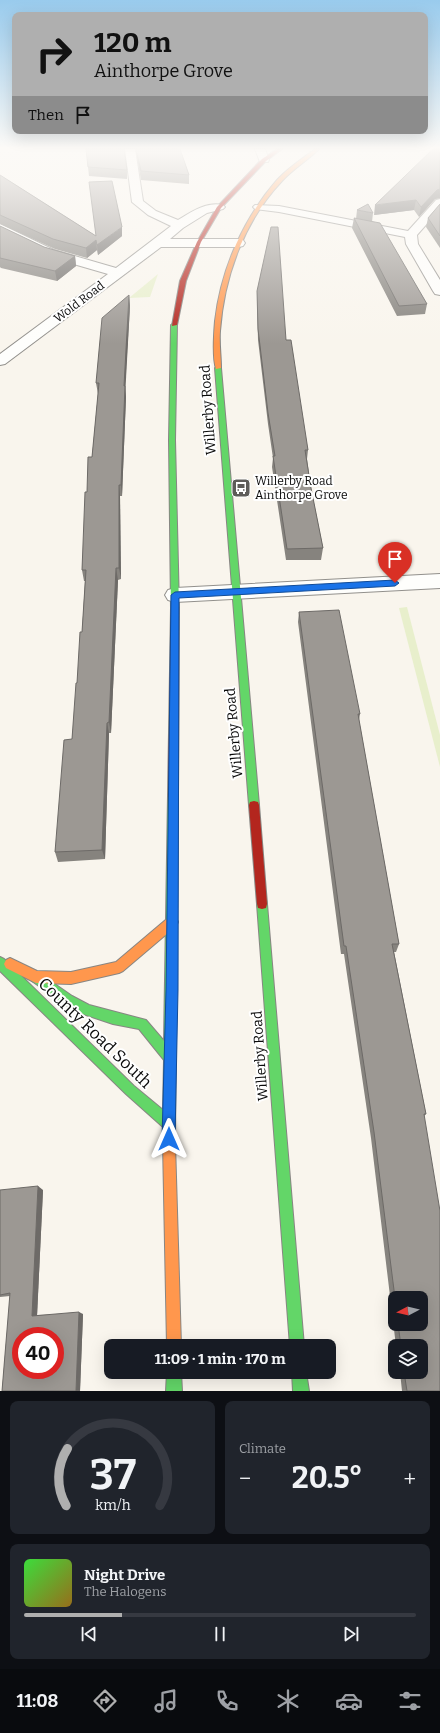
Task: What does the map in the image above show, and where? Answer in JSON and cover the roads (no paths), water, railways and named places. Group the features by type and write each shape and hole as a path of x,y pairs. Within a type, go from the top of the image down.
{"street":[{"path":"154,214 180,225"},
{"name":"Wold Road","path":"0,361 158,244 180,225 197,214"},
{"path":"174,1339 169,1124 171,1060 175,595 172,440 174,327 183,280 198,242 215,214"},
{"name":"Willerby Road","path":"255,214 239,243 224,284 217,331 219,385 296,1339"},
{"path":"303,214 411,236"},
{"path":"430,214 411,236 412,244 440,291"},
{"path":"0,228 50,253 119,273"},
{"path":"158,244 198,242 239,243"},
{"path":"175,595 237,593 440,580"},
{"name":"County Road South","path":"36,977 71,978 119,967 172,922"},
{"name":"County Road South","path":"0,959 36,977 68,1000 87,1010 113,1018 142,1024 171,1060"},
{"name":"County Road South","path":"0,963 130,1090 169,1124"},
{"path":"174,1379 174,1391"},
{"path":"300,1379 301,1391"}],"place":[{"name":"Willerby Road Ainthorpe Grove","path":"241,488"}]}
